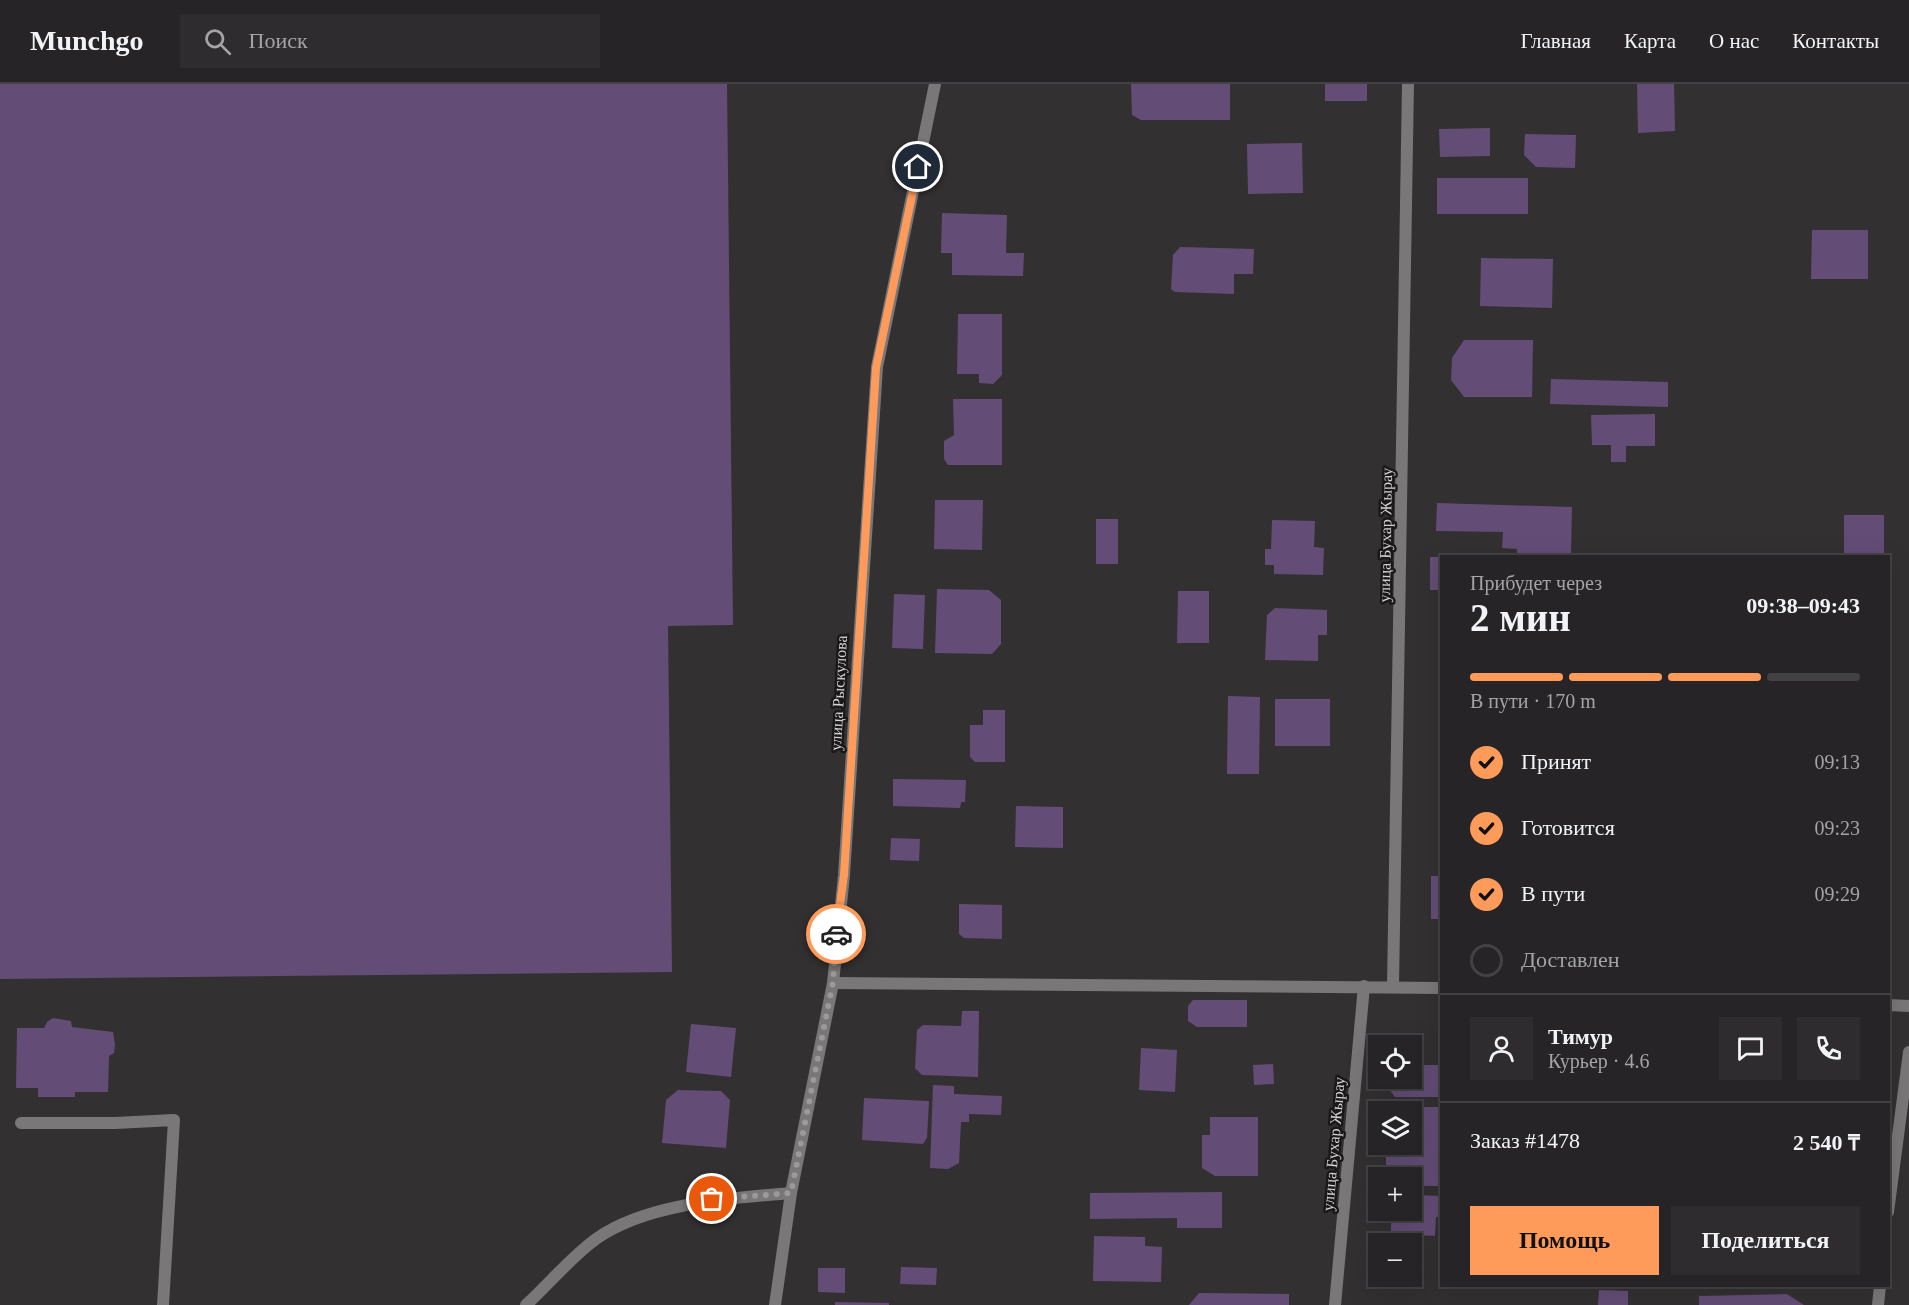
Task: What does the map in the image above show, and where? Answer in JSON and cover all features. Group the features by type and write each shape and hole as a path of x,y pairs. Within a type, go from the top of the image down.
{"street":[{"name":"улица Рыскулова","path":"775,1305 791,1193 833,982 844,875 876,368 935,84"},
{"name":"улица Бухар Жырау","path":"1393,986 1408,84"},
{"path":"833,982 1440,988"},
{"name":"улица Бухар Жырау","path":"1335,1305 1364,986"},
{"path":"1890,1005 1909,1006"},
{"path":"1890,1197 1909,1052"},
{"path":"21,1123 115,1123 174,1120 163,1305"},
{"path":"526,1305 597,1238 636,1219 712,1199 791,1193"},
{"path":"1878,1305 1880,1287"}],"building":[{"path":"0,84 727,84 733,625 668,626 672,972 0,979"},
{"path":"1131,84 1230,84 1230,120 1141,120 1132,115"},
{"path":"1325,84 1367,84 1367,101 1325,101"},
{"path":"1637,84 1674,84 1675,131 1638,133"},
{"path":"1490,128 1490,156 1440,157 1439,129"},
{"path":"1525,134 1576,135 1575,168 1536,167 1524,155"},
{"path":"1302,143 1303,193 1248,194 1247,144"},
{"path":"1437,178 1528,178 1528,214 1437,214"},
{"path":"942,213 1007,215 1006,253 1024,253 1023,276 952,275 952,253 941,253"},
{"path":"1812,230 1868,230 1868,279 1811,279"},
{"path":"1180,247 1254,249 1253,274 1234,274 1234,294 1175,292 1171,289 1173,255"},
{"path":"1481,258 1553,259 1552,308 1480,306"},
{"path":"958,314 1002,314 1002,375 993,384 979,383 979,374 957,374"},
{"path":"1464,340 1533,340 1532,397 1464,397 1451,380 1452,358"},
{"path":"1551,379 1668,382 1668,407 1550,404"},
{"path":"953,399 1002,399 1002,465 948,465 944,459 944,441 954,435"},
{"path":"1655,414 1655,446 1626,446 1626,462 1611,462 1611,445 1592,445 1591,415"},
{"path":"935,500 983,500 982,550 934,549"},
{"path":"1437,503 1572,507 1571,555 1517,555 1517,549 1502,548 1503,532 1436,531"},
{"path":"1844,515 1884,515 1884,555 1844,555"},
{"path":"1096,519 1118,519 1118,564 1096,564"},
{"path":"1272,520 1315,521 1314,547 1324,548 1323,575 1274,574 1274,565 1265,565 1265,549 1271,549"},
{"path":"1430,557 1440,557 1440,590 1430,590"},
{"path":"937,589 989,590 1001,600 1001,644 992,654 935,653"},
{"path":"1178,591 1209,591 1209,643 1177,643"},
{"path":"894,594 925,595 923,649 892,648"},
{"path":"1275,608 1327,610 1327,635 1318,635 1318,661 1265,660 1267,615"},
{"path":"1228,696 1260,697 1259,774 1227,774"},
{"path":"1275,699 1330,699 1330,746 1275,746"},
{"path":"983,710 1005,710 1005,762 975,762 970,757 970,725 983,725"},
{"path":"893,779 966,780 965,802 961,802 960,808 893,806"},
{"path":"1016,806 1063,807 1063,848 1015,847"},
{"path":"891,838 920,839 919,861 890,860"},
{"path":"1431,876 1440,876 1440,919 1431,919"},
{"path":"959,904 1002,905 1002,939 964,938 959,934"},
{"path":"1193,1000 1247,1000 1247,1027 1197,1027 1188,1021 1188,1006"},
{"path":"962,1011 979,1011 978,1077 922,1075 915,1068 917,1030 923,1025 961,1026"},
{"path":"53,1018 71,1021 72,1027 113,1032 115,1045 114,1053 109,1056 108,1092 75,1092 75,1097 38,1097 38,1088 16,1088 17,1028 44,1028"},
{"path":"691,1024 736,1028 731,1077 686,1072"},
{"path":"1141,1048 1177,1050 1175,1092 1139,1090"},
{"path":"1273,1064 1274,1084 1254,1085 1253,1065"},
{"path":"1422,1065 1440,1065 1440,1097 1395,1097 1389,1089 1422,1089"},
{"path":"933,1085 954,1086 954,1094 1002,1096 1001,1115 969,1114 969,1122 961,1122 959,1163 948,1169 930,1168"},
{"path":"678,1090 721,1091 730,1100 726,1148 662,1143 666,1100"},
{"path":"864,1098 929,1101 927,1138 923,1144 862,1140"},
{"path":"1422,1107 1439,1107 1438,1186 1422,1186 1422,1167 1386,1167 1386,1155 1422,1155"},
{"path":"1210,1117 1258,1117 1258,1176 1215,1176 1202,1168 1202,1135 1210,1135"},
{"path":"1222,1192 1222,1228 1177,1228 1177,1218 1090,1219 1090,1193"},
{"path":"1422,1195 1440,1196 1440,1217 1436,1217 1435,1236 1422,1235 1422,1233 1391,1233 1391,1221 1422,1221"},
{"path":"1094,1236 1145,1237 1145,1246 1162,1247 1161,1282 1093,1281"},
{"path":"901,1267 937,1268 936,1285 900,1284"},
{"path":"818,1268 845,1268 845,1293 818,1292"},
{"path":"1599,1290 1628,1291 1628,1305 1598,1305"},
{"path":"1199,1293 1289,1294 1289,1305 1189,1305"},
{"path":"1787,1294 1804,1305 1699,1305 1699,1296"},
{"path":"835,1302 889,1303 889,1305 835,1305"}],"way so far":[{"path":"712,1199 791,1193 833,982 836,934"}],"route":[{"path":"836,934 844,875 876,368 918,167"}]}
